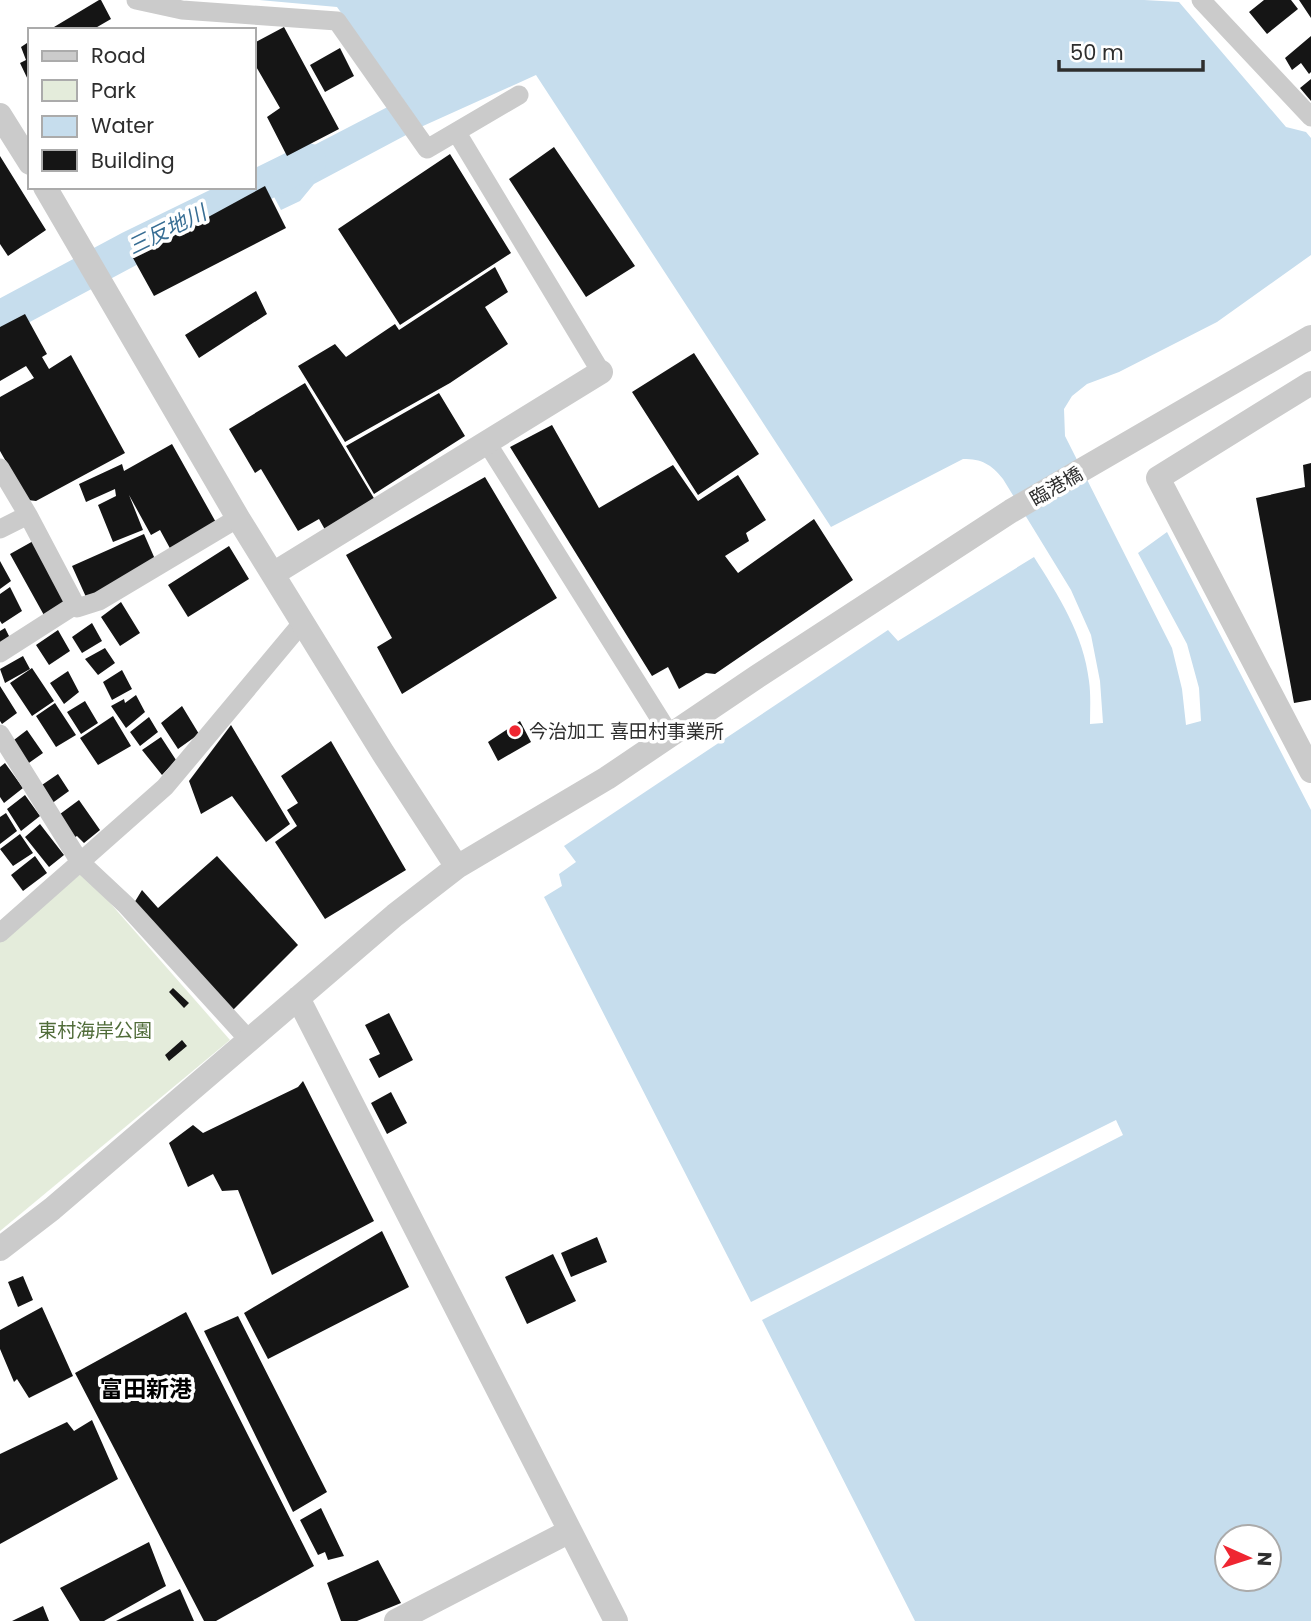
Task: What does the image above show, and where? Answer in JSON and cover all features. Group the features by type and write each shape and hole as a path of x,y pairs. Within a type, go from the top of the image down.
{"street":[{"path":"136,0 182,10 337,21 427,149 519,95"},
{"path":"1201,0 1311,117"},
{"path":"0,115 28,160"},
{"path":"273,574 601,372 457,133"},
{"path":"46,189 238,518 457,867"},
{"name":"臨港橋","path":"0,1249 52,1209 395,915 457,867 607,778 1011,511 1311,337"},
{"path":"1311,383 1158,478 1311,771"},
{"path":"487,443 670,735"},
{"path":"0,468 77,608 99,601 238,518"},
{"path":"0,529 28,515"},
{"path":"0,653 75,605"},
{"path":"0,933 165,787 302,623"},
{"path":"0,734 80,862 126,905 248,1040"},
{"path":"298,998 616,1621"},
{"path":"396,1621 570,1531"}],"green space":[{"name":"東村海岸公園","path":"83,872 230,1040 0,1231 0,942"}],"water":[{"path":"259,0 1179,2 1286,127 1306,132 1311,138 1311,255 1217,322 1119,372 1087,384 1072,396 1064,409 1065,436 1172,648 1182,689 1186,725 1201,721 1199,688 1187,644 1138,553 1167,532 1311,810 1311,1621 915,1621 762,1320 1123,1135 1116,1120 751,1302 544,897 562,886 559,874 576,862 564,846 888,630 898,641 1034,557 1061,601 1082,648 1090,686 1090,724 1103,723 1100,681 1091,635 1071,590 1003,479 981,461 963,459 831,527 536,75 423,126 314,184 300,201 281,210 263,176 266,170 403,99 337,7"}],"building":[{"path":"99,0 111,19 95,28 52,28"},
{"path":"1264,0 1291,0 1298,9 1267,34 1249,12"},
{"path":"1299,0 1311,0 1311,18"},
{"path":"284,27 339,129 287,156 267,117 280,108 256,66 256,42"},
{"path":"1311,36 1311,72 1309,74 1301,63 1292,70 1285,58"},
{"path":"28,42 28,80 20,63 26,60 21,47"},
{"path":"340,48 354,76 325,92 310,65"},
{"path":"1311,79 1311,101 1300,88"},
{"path":"554,147 635,266 586,297 509,179"},
{"path":"450,154 511,253 400,325 338,229"},
{"path":"0,156 46,230 8,256 0,244"},
{"path":"265,186 286,228 154,296 133,258"},
{"path":"495,267 508,292 485,307 508,344 450,383 345,442 298,366 335,344 346,357 395,324 399,330"},
{"path":"256,291 267,314 199,358 185,335"},
{"path":"25,314 47,354 42,357 49,369 71,355 125,453 36,501 28,500 0,451 0,397 34,378 26,366 0,381 0,327"},
{"path":"694,353 759,454 698,495 632,392"},
{"path":"305,383 378,505 328,535 319,519 298,531 261,469 255,473 229,429"},
{"path":"439,393 465,436 374,494 346,446"},
{"path":"552,425 599,508 673,465 698,501 738,475 766,520 746,533 749,541 725,556 738,573 814,519 853,580 715,674 706,673 679,689 668,667 652,676 510,447"},
{"path":"172,444 218,526 172,552 160,530 151,535 129,495 143,530 113,542 98,505 116,496 115,489 86,502 79,484 122,464 124,471"},
{"path":"1311,463 1311,700 1294,703 1256,498 1305,487 1303,465"},
{"path":"485,477 557,598 402,694 377,647 392,638 346,555"},
{"path":"144,534 158,566 86,597 72,566"},
{"path":"35,540 68,599 45,617 10,554"},
{"path":"229,546 249,579 188,617 168,585"},
{"path":"0,561 11,581 0,589"},
{"path":"10,587 22,611 2,624 0,594"},
{"path":"121,602 140,633 120,646 101,617"},
{"path":"92,623 102,641 82,653 72,637"},
{"path":"5,628 11,640 0,648 0,631"},
{"path":"58,630 70,651 49,665 36,645"},
{"path":"105,648 115,663 98,675 85,659"},
{"path":"23,656 30,669 5,683 0,669"},
{"path":"32,668 54,701 32,716 10,683"},
{"path":"122,670 132,689 112,700 103,682"},
{"path":"68,671 79,692 64,704 50,683"},
{"path":"0,686 17,713 2,724 0,721"},
{"path":"136,695 145,712 126,728 111,706 124,699 125,703"},
{"path":"85,701 98,723 81,734 67,712"},
{"path":"55,703 76,735 56,747 36,716"},
{"path":"182,706 199,734 178,749 161,723"},
{"path":"113,716 131,746 98,765 80,738"},
{"path":"149,717 158,732 140,746 130,732"},
{"name":"今治加工 喜田村事業所","path":"520,721 531,742 498,761 488,742"},
{"path":"231,725 290,824 266,842 232,796 201,814 189,781"},
{"path":"27,730 43,753 26,765 10,743"},
{"path":"161,737 176,760 162,775 142,750"},
{"path":"331,741 406,870 325,919 275,842 297,826 287,810 298,803 281,776"},
{"path":"5,763 23,788 4,803 0,797 0,767"},
{"path":"58,774 69,791 51,804 39,787"},
{"path":"25,795 40,816 21,831 7,809"},
{"path":"79,800 100,830 84,843 77,836 71,839 56,817"},
{"path":"6,813 17,831 0,844 0,817"},
{"path":"40,824 64,855 49,867 25,837"},
{"path":"20,834 33,853 13,866 0,849"},
{"path":"35,856 47,873 23,891 11,875"},
{"path":"217,856 298,945 228,1015 128,913 142,890 158,908"},
{"path":"173,988 189,1003 184,1008 169,992"},
{"path":"389,1013 413,1060 379,1078 369,1059 380,1054 365,1025"},
{"path":"182,1040 187,1046 169,1061 165,1055"},
{"path":"303,1081 374,1221 272,1275 238,1190 222,1191 213,1174 188,1187 169,1143 193,1125 203,1133 298,1087"},
{"path":"391,1092 407,1123 387,1134 371,1103"},
{"path":"382,1231 409,1287 268,1359 244,1313"},
{"path":"597,1237 607,1262 571,1277 561,1253"},
{"path":"553,1254 576,1301 527,1324 505,1277"},
{"path":"23,1276 33,1300 18,1307 8,1282"},
{"path":"42,1307 73,1376 29,1398 17,1379 14,1382 0,1349 0,1330"},
{"path":"186,1312 314,1566 216,1621 204,1621 75,1373"},
{"path":"238,1316 327,1492 293,1512 204,1331"},
{"path":"92,1420 118,1479 0,1544 0,1454 67,1422 74,1431"},
{"path":"321,1508 344,1556 328,1560 325,1552 318,1555 300,1520"},
{"path":"149,1542 166,1586 104,1621 80,1621 60,1588"},
{"path":"378,1560 401,1603 357,1621 341,1621 327,1583"},
{"path":"180,1589 194,1621 116,1621"},
{"path":"43,1606 49,1621 12,1621"}],"waterway":[{"name":"三反地川","path":"256,187 309,161"},
{"name":"三反地川","path":"0,318 131,248 252,189"}],"place":[{"name":"今治加工 喜田村事業所","path":"515,731"}],"district":[{"name":"富田新港","path":"146,1389"}]}
